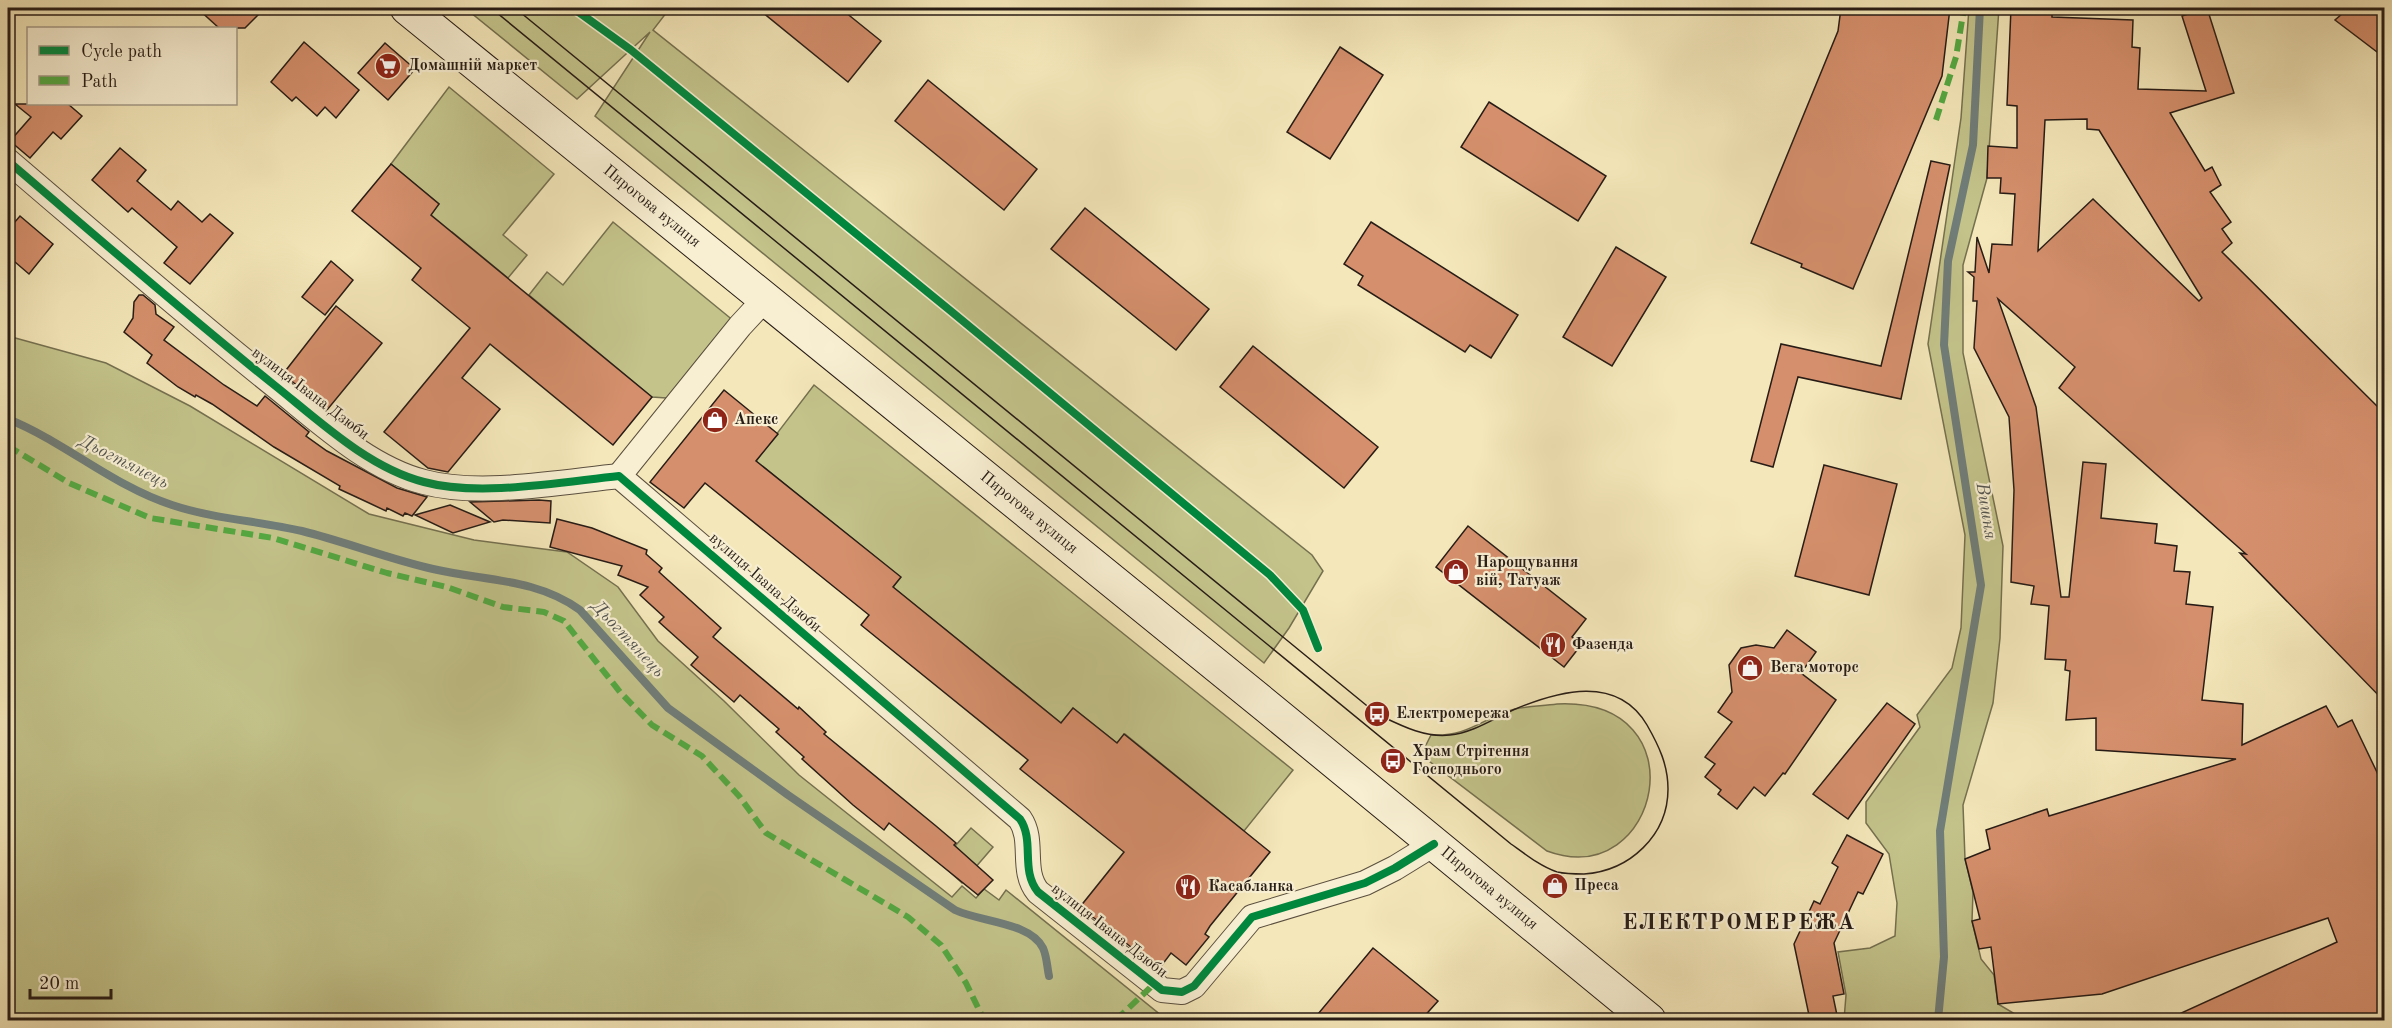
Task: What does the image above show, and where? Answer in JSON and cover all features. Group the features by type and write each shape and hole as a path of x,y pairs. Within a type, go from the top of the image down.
{"main road":[{"name":"Пирогова вулиця","path":"407,8 1649,1020"}],"street":[{"name":"вулиця Івана Дзюби","path":"8,161 241,358 337,435 387,468 424,482 466,489 619,476 1020,819 1027,836 1028,874 1031,884 1038,892 1162,990 1182,992 1194,986 1252,917 1365,883 1434,844"},
{"path":"619,476 740,326 765,299"}],"green space":[{"path":"465,8 670,8 653,30 1312,555 1323,571 1289,628 1264,663 595,116 650,32 577,99"},
{"path":"1969,8 1999,8 1987,178 1963,265 1963,353 2003,546 2000,638 1993,703 1963,805 1965,859 1973,892 1972,921 1981,959 1994,975 1998,1004 2025,1020 1844,1020 1846,995 1838,952 1870,948 1895,936 1897,903 1889,854 1866,823 1866,802 1920,727 1917,715 1952,668 1961,628 1965,535 1928,344 1961,118"},
{"path":"449,87 554,174 503,235 527,255 508,278 452,232 423,224 439,204 391,164"},
{"path":"613,222 740,326 681,399 652,397 529,295 547,272 563,285"},
{"path":"8,336 106,363 190,406 369,514 474,540 567,552 618,587 658,641 724,701 799,775 952,897 962,886 976,898 984,889 999,900 1006,890 1167,1020 8,1020"},
{"path":"814,385 1293,770 1244,831 1125,734 1117,743 1073,708 1061,723 893,587 900,577 756,461"},
{"path":"1557,704 1603,710 1633,730 1648,759 1649,791 1638,821 1617,845 1586,856 1547,851 1421,755 1431,735 1444,735 1466,730 1515,709"},
{"path":"971,828 993,847 962,883 940,863"}],"building":[{"path":"197,8 265,8 245,28 218,27"},
{"path":"757,8 840,8 881,41 848,82"},
{"path":"1841,8 1950,8 1942,76 1853,289 1801,267 1802,264 1751,243 1838,31"},
{"path":"2011,8 2052,8 2052,17 2133,20 2132,47 2140,48 2138,89 2206,91 2182,16 2207,8 2234,93 2170,113 2205,171 2212,167 2221,185 2210,192 2231,222 2222,229 2232,243 2222,252 2385,414 2385,702 2240,553 2246,554 2059,388 2075,367 1998,299 2036,407 2061,597 2069,597 2083,462 2106,464 2101,518 2157,524 2155,543 2177,546 2174,571 2190,572 2186,604 2213,607 2202,700 2243,704 2242,745 2326,706 2338,727 2352,720 2385,789 2385,1020 2166,1020 2337,942 2328,918 2102,994 1998,1004 1991,947 1979,949 1972,921 1980,919 1965,859 1990,849 1986,830 2047,809 2049,816 2236,759 2096,750 2096,718 2066,720 2070,671 2065,670 2066,660 2045,659 2049,606 2031,604 2034,586 2011,582 2014,490 2009,417 1974,348 1977,301 1973,301 1974,277 1968,272 1975,272 1977,237 1989,273 1992,244 2012,245 2015,194 2000,193 2001,178 1987,178 1988,146 2017,148 2017,106 2007,105","holes":["2087,119 2087,129 2099,130 2202,298 2199,301 2093,199 2038,251 2045,120"]},
{"path":"2349,8 2385,8 2385,58 2335,20"},
{"path":"304,42 359,90 336,118 325,107 317,116 296,97 292,101 271,82"},
{"path":"385,43 415,69 388,100 358,73"},
{"path":"1340,47 1383,75 1330,159 1287,132"},
{"path":"928,80 1037,169 1004,210 895,121"},
{"path":"1489,102 1606,176 1578,221 1461,147"},
{"path":"15,104 69,105 82,116 61,139 53,132 30,158 10,141 31,117"},
{"path":"120,148 146,170 137,181 171,210 178,201 202,222 210,214 233,233 190,284 164,263 177,247 132,208 128,212 92,180"},
{"path":"1931,161 1950,165 1901,399 1798,377 1773,467 1751,461 1781,344 1881,366"},
{"path":"391,164 439,204 431,215 652,397 613,445 490,344 462,378 500,409 448,472 428,468 384,432 470,328 412,280 421,268 352,211"},
{"path":"1085,208 1209,309 1176,350 1051,249"},
{"path":"20,216 53,244 29,274 8,256 8,230"},
{"path":"1371,222 1518,315 1491,358 1470,345 1465,352 1358,285 1363,276 1344,264"},
{"path":"1616,247 1666,277 1612,366 1563,337"},
{"path":"331,261 353,280 325,315 302,297"},
{"path":"139,295 143,295 155,305 156,314 174,327 164,340 224,385 257,406 265,396 309,432 306,436 327,451 397,488 427,497 412,516 405,513 403,516 387,508 386,511 339,489 340,486 274,447 212,404 178,387 147,363 152,355 124,332 133,318 134,302"},
{"path":"336,306 382,343 327,410 283,374"},
{"path":"1253,346 1378,447 1344,488 1220,387"},
{"path":"724,390 778,434 756,461 901,577 893,587 1061,723 1073,708 1117,743 1124,734 1270,852 1210,926 1205,934 1209,937 1186,965 1171,953 1159,969 1080,907 1124,852 1020,769 1028,760 861,625 869,615 705,483 684,508 650,482"},
{"path":"1824,465 1897,484 1869,595 1795,576"},
{"path":"551,501 550,523 503,520 494,522 470,502"},
{"path":"450,505 490,522 453,533 415,515"},
{"path":"557,519 592,528 647,550 646,554 662,568 659,572 721,628 713,637 798,709 799,707 826,732 824,734 956,843 954,845 993,880 978,895 889,823 884,830 853,805 802,759 804,757 776,732 779,729 740,695 734,702 691,665 698,657 659,622 664,617 640,595 648,587 618,575 622,566 550,547"},
{"path":"1468,526 1586,619 1572,637 1581,645 1564,667 1436,567"},
{"path":"1787,630 1816,652 1801,673 1836,700 1785,774 1783,773 1765,796 1754,787 1737,809 1718,794 1721,790 1705,777 1715,764 1705,757 1732,722 1718,712 1732,692 1729,665 1741,648 1756,645 1774,648"},
{"path":"1887,703 1915,724 1848,819 1813,794"},
{"path":"1847,835 1883,854 1863,894 1858,892 1834,943 1844,994 1833,996 1838,1020 1810,1020 1794,944 1814,901 1820,904 1838,867 1832,863"},
{"path":"1373,948 1438,1001 1421,1020 1313,1020"}],"waterway":[{"name":"Вишня","path":"1938,1020 1944,957 1940,831 1981,585 1944,345 1948,261 1973,145 1980,8"},
{"name":"Дьогтянець","path":"8,419 49,439 109,476 150,497 172,505 204,514 302,531 433,569 528,586 563,600 580,610 668,708 788,795 955,910 1016,928 1037,939 1043,948 1049,976"}],"tram line":[{"path":"491,8 1522,852 1557,872 1584,874 1617,866 1643,848 1654,835 1666,806 1668,789 1666,772 1662,756 1647,725 1634,709 1620,698 1586,691 1567,693 1530,703 1466,732 1450,735 1431,735 1412,730 1377,714 515,8"}],"marked path":[{"path":"1936,120 1956,57 1964,8"},
{"path":"8,446 69,483 150,518 273,538 387,573 447,587 503,607 544,612 564,621 620,692 652,725 702,756 739,796 766,833 908,917 941,945 966,983 984,1020"},
{"path":"1116,1020 1154,984"}],"cycle path":[{"path":"573,8 631,50 1270,575 1303,610 1318,648"},
{"path":"8,161 173,302 307,412 344,441 383,466 424,482 470,488 520,487 619,476 1020,819 1027,837 1030,874 1038,892 1162,990 1182,992 1194,986 1252,917 1365,883 1434,844"}],"place":[{"name":"Домашній маркет","path":"388,66"},
{"name":"Апекс","path":"715,420"},
{"name":"Нарощування вій, Татуаж","path":"1456,572"},
{"name":"Фазенда","path":"1553,645"},
{"name":"Вега моторс","path":"1750,668"},
{"name":"Електромережа","path":"1377,714"},
{"name":"Храм Стрітення Господнього","path":"1393,761"},
{"name":"Преса","path":"1555,886"},
{"name":"Касабланка","path":"1188,887"}],"district":[{"name":"ЕЛЕКТРОМЕРЕЖА","path":"1739,923"}]}
